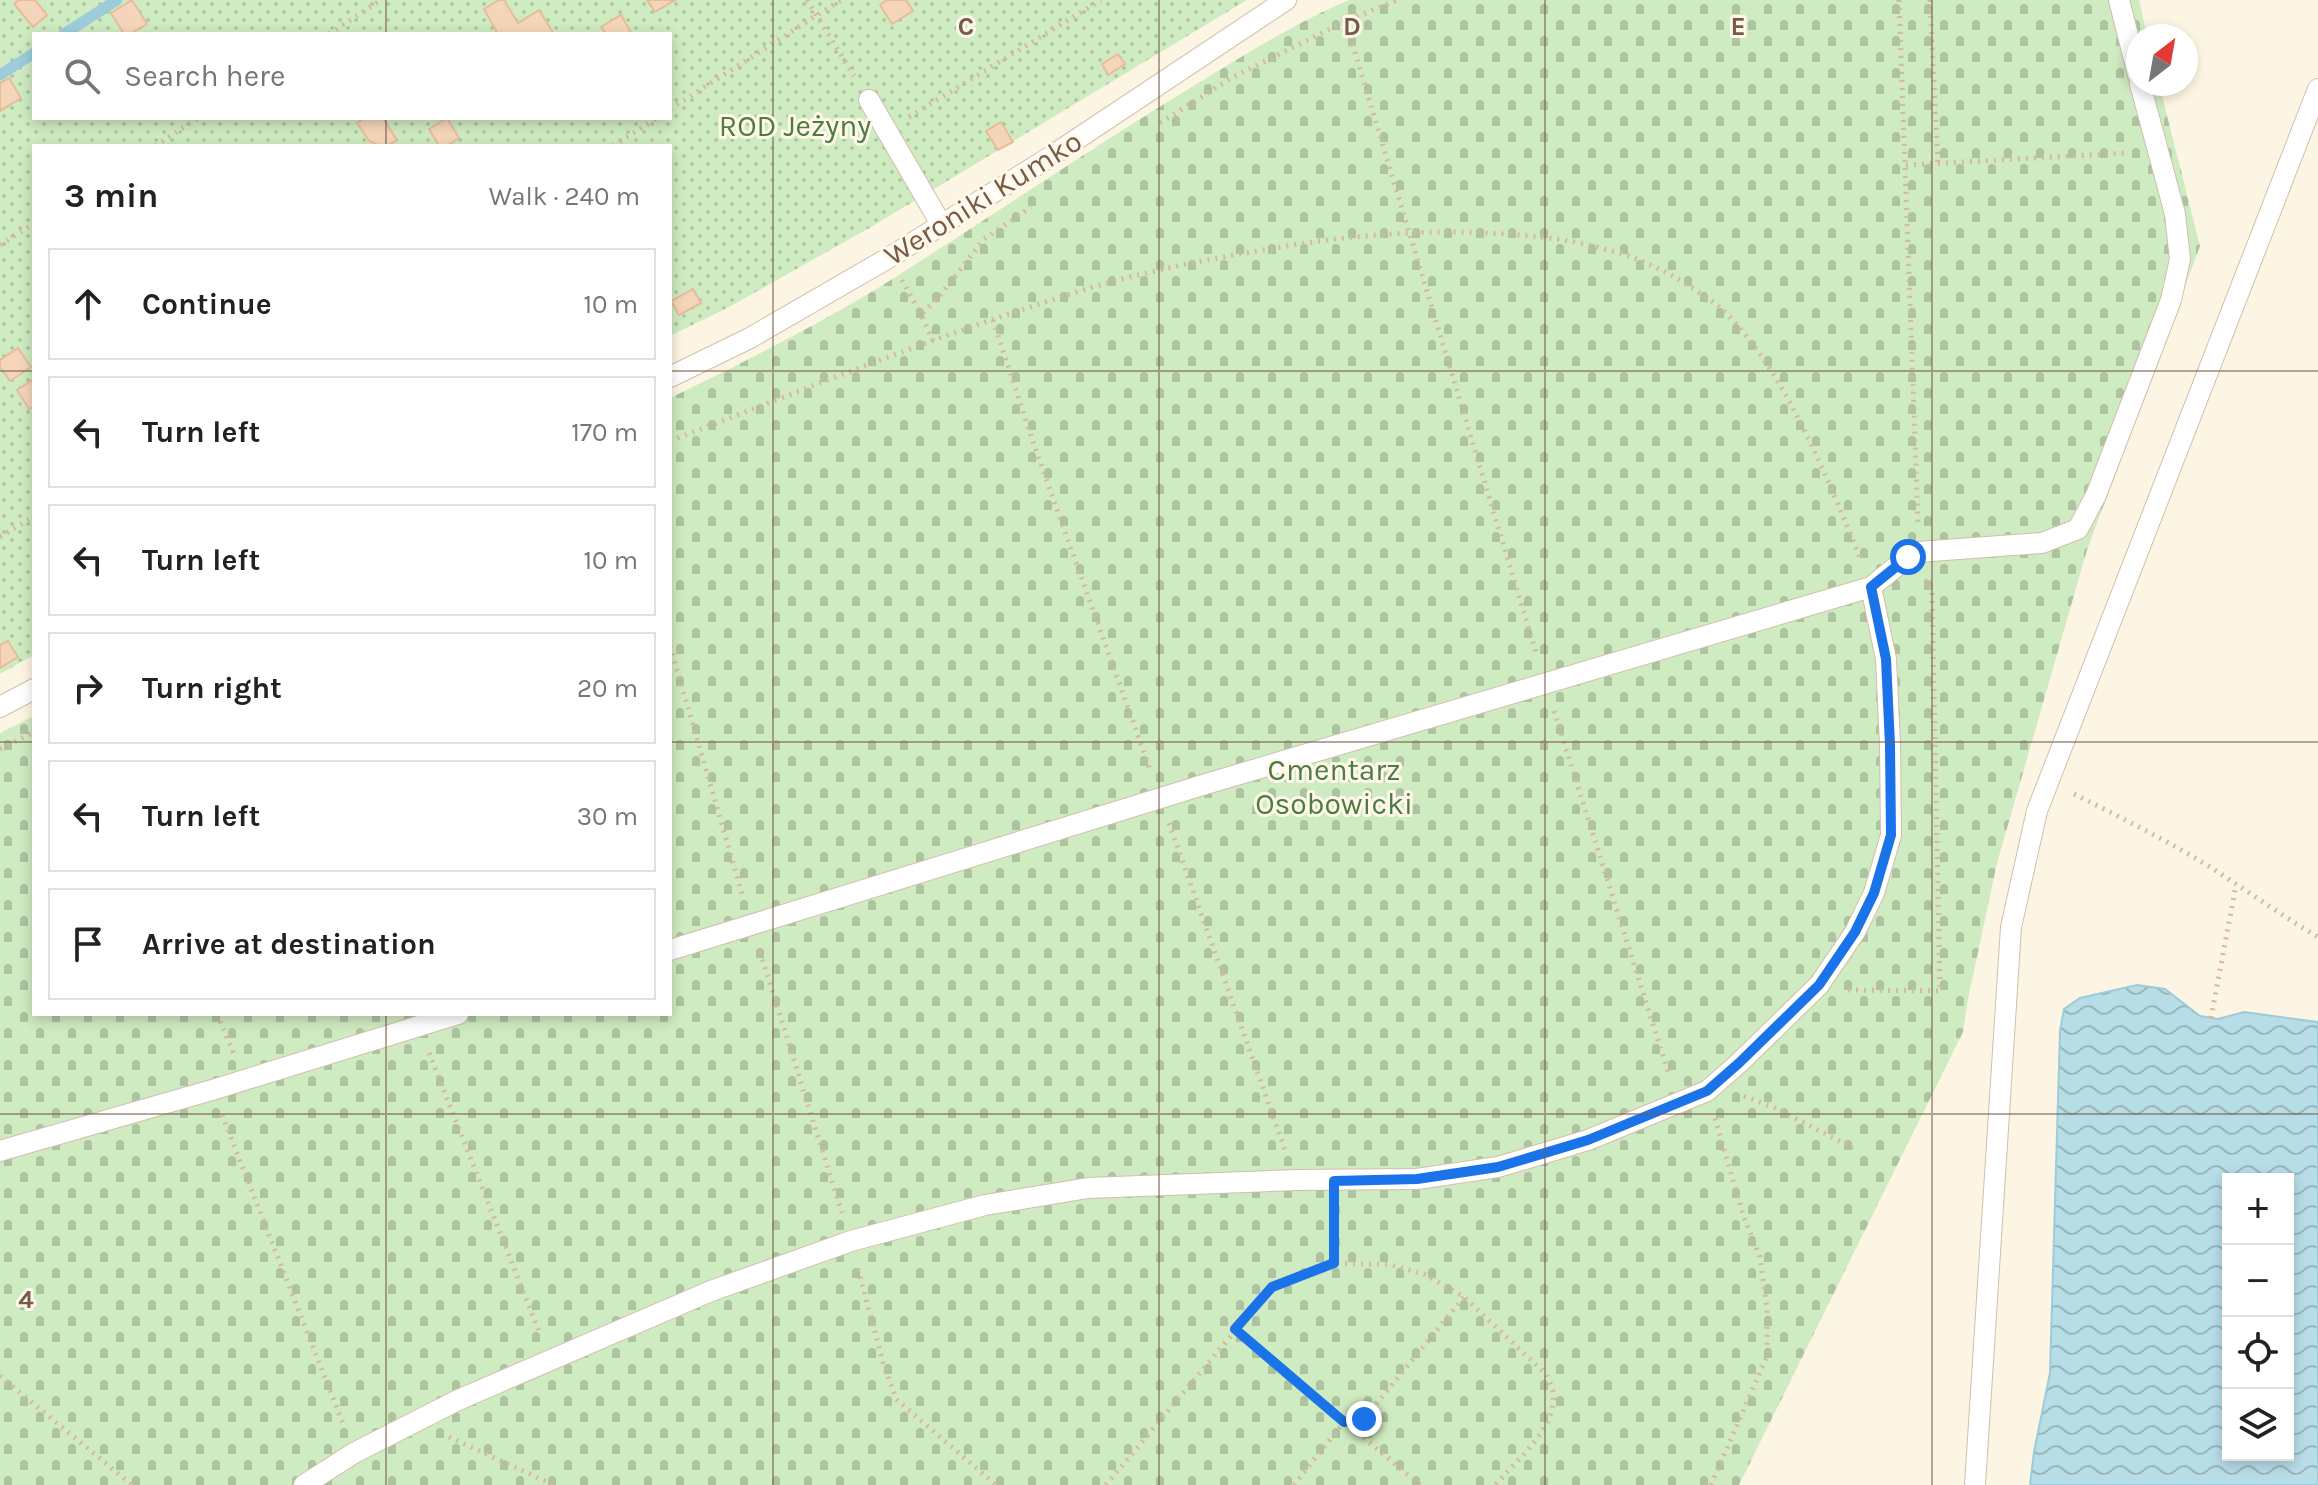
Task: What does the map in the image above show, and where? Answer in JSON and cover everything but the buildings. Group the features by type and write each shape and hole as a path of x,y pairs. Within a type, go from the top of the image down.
{"lane":[{"name":"Weroniki Kumko","path":"672,376 750,338 890,257 1050,157 1286,0"},
{"path":"2119,0 2126,28"},
{"path":"1975,1485 2011,927 2037,811 2318,89"},
{"path":"672,949 1206,784 1871,587 1918,552 2042,543 2078,529 2096,495 2171,300 2180,259 2175,214 2143,96"},
{"path":"869,100 941,224"},
{"path":"304,1485 354,1453 424,1416 711,1291 851,1241 985,1205 1088,1188 1417,1179 1498,1167 1588,1140 1707,1091 1819,985 1855,932 1874,893 1891,835 1891,805 1886,659 1871,587"},
{"path":"0,707 32,690"},
{"path":"0,1151 452,1016"}],"path":[{"path":"332,32 381,0"},
{"path":"807,0 869,100"},
{"path":"672,108 841,0"},
{"path":"888,130 1101,0"},
{"path":"1154,126 1233,77 1344,22 1397,0"},
{"path":"1899,0 1918,523"},
{"path":"1930,0 1938,163"},
{"path":"1344,22 1545,683 1678,1103"},
{"path":"158,144 195,120"},
{"path":"616,144 654,120"},
{"path":"1906,165 2157,151"},
{"path":"933,341 921,314 939,297 984,239 1036,203"},
{"path":"0,245 32,224"},
{"path":"672,440 993,320 1099,286 1219,257 1336,237 1409,232 1452,230 1544,237 1602,247 1643,260 1676,276 1723,310 1779,383 1830,486 1871,587"},
{"path":"993,320 1034,445 1296,1180"},
{"path":"0,537 32,517"},
{"path":"672,653 751,925 851,1241 896,1399 996,1485"},
{"path":"0,749 32,733"},
{"path":"2049,781 2210,867 2318,937"},
{"path":"2211,1018 2236,885"},
{"path":"218,1016 245,1079"},
{"path":"419,1026 551,1361"},
{"path":"212,1090 354,1453"},
{"path":"1711,1485 1767,1356 1767,1309 1760,1257 1744,1218 1707,1091 1743,1096 1775,1108 1853,1148"},
{"path":"1334,1181 1334,1263"},
{"path":"1106,1485 1272,1287 1334,1263 1391,1265 1424,1274 1464,1297 1546,1374 1553,1391 1551,1417 1495,1485"},
{"path":"1294,1485 1344,1422 1364,1419 1464,1297"},
{"path":"1235,1329 1420,1485"},
{"path":"0,1376 132,1485"},
{"path":"424,1416 445,1435 554,1485"}],"green space":[{"name":"ROD Jeżyny","path":"0,0 1247,0 871,227 729,307 672,335 672,144 32,144 32,656 0,674"},
{"name":"Cmentarz Osobowicki","path":"1349,0 2139,0 2144,24 2126,24 2126,96 2162,96 2200,246 2087,550 1997,863 1963,1032 1739,1485 0,1485 0,733 32,717 32,1016 672,1016 672,397 867,295 1119,132 1290,29"}],"water":[{"path":"2137,985 2165,989 2200,1016 2218,1019 2244,1012 2318,1022 2318,1485 2030,1485 2050,1373 2060,1031 2064,1009 2080,998"}],"waterway":[{"path":"67,32 117,0"},
{"path":"0,75 32,54"}],"route":[{"path":"1364,1419 1344,1422 1235,1329 1272,1287 1334,1263 1334,1181 1417,1179 1498,1167 1588,1140 1707,1091 1819,985 1855,932 1874,893 1891,835 1886,659 1871,587 1908,557"}]}
